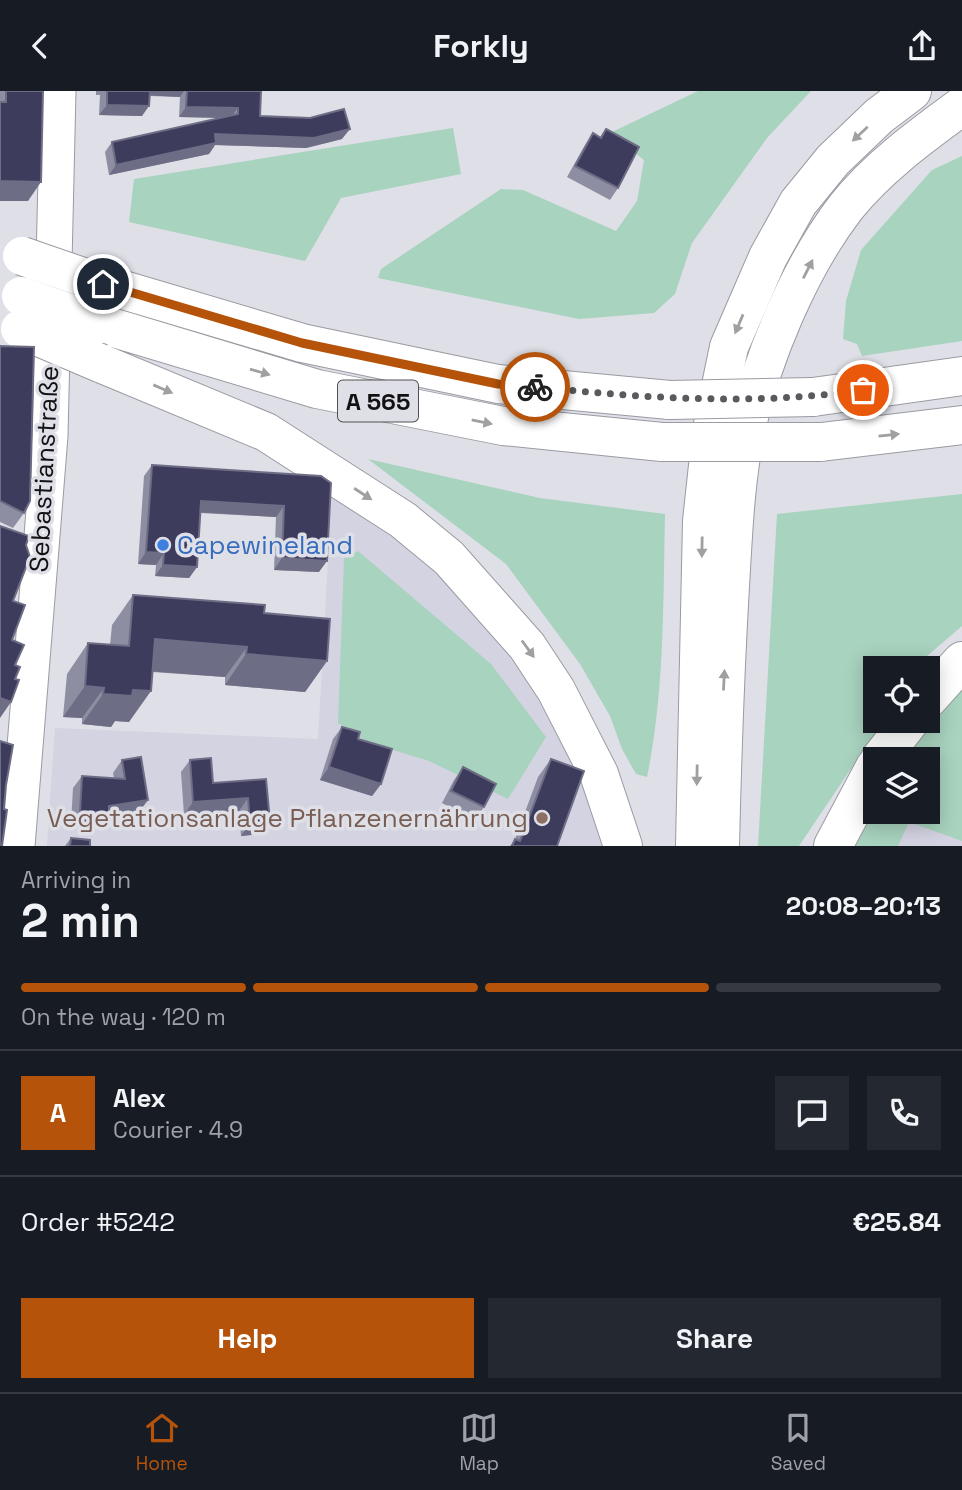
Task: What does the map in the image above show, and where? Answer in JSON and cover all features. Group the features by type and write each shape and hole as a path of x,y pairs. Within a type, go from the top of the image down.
{"highway":[{"path":"695,846 702,521 712,429 729,347 768,257 798,203 833,160 879,116 912,91"},
{"path":"720,846 723,692 733,523 745,434 768,355 809,265 846,207 886,166 962,106"},
{"name":"A 565","path":"11,252 103,284 302,343 498,384 670,400 813,397 962,376"},
{"path":"10,308 100,363 266,432 403,520 449,558 527,646 556,689 599,774 623,846"},
{"name":"A 565","path":"10,308 101,324 317,389 503,426 662,442 821,442 962,425"},
{"path":"940,686 962,661"},
{"path":"889,747 901,733"},
{"path":"833,846 863,790"}],"street":[{"name":"Sebastianstraße","path":"17,846 50,436 58,91"}],"shaded area":[{"path":"332,490 401,539 464,600 520,669 556,724 584,779 602,846 47,846 55,728 318,739"},
{"path":"962,740 962,846 885,846 897,824 940,824 940,787"}],"green space":[{"path":"698,91 811,91 767,138 692,243 675,294 654,313 579,319 378,278 381,269 501,189 523,190 616,231 637,201 644,160 610,133"},
{"path":"453,128 461,174 341,198 305,261 129,222 134,179"},
{"path":"962,156 962,341 862,356 857,344 843,339 846,301 861,250 932,170"},
{"path":"368,459 540,498 665,514 660,678 647,777 636,774 622,749 610,716 580,664 506,564"},
{"path":"962,494 962,626 927,656 863,656 863,733 875,733 799,846 758,846 777,514"},
{"path":"358,551 491,664 546,737 508,799 429,761 367,742 338,723 344,558"},
{"path":"962,685 962,841 915,824 940,824 940,747 913,747 924,733 940,733 940,713"},
{"path":"864,824 908,824 898,846 852,846"}],"building":[{"path":"6,91 43,91 41,182 0,181 0,102 6,102"},
{"path":"107,91 150,91 149,106 107,105"},
{"path":"187,91 261,91 260,116 310,118 344,109 350,129 314,138 215,134 216,143 116,165 112,142 238,114 238,108 186,107"},
{"path":"606,129 639,147 618,188 575,166 593,133 601,138"},
{"path":"0,346 34,347 30,501 24,513 0,501"},
{"path":"152,465 321,476 331,483 327,561 282,558 284,506 201,501 197,567 163,565 164,553 146,552"},
{"path":"0,526 29,536 26,545 30,557 13,601 25,605 12,640 24,645 15,665 20,667 15,679 19,680 11,702 0,698"},
{"path":"133,595 265,605 264,613 330,619 327,661 246,654 247,647 155,639 151,691 133,690 132,696 103,694 104,688 85,686 88,643 129,646"},
{"path":"342,727 360,732 358,739 392,749 381,784 329,767"},
{"path":"0,741 13,745 6,785 4,809 7,810 2,846 0,846"},
{"path":"141,757 148,800 109,806 109,813 80,811 82,776 125,779 122,760"},
{"path":"211,758 213,783 266,779 270,821 250,823 248,798 193,802 190,760"},
{"name":"Vegetationsanlage Pflanzenernährung","path":"551,759 584,771 557,846 512,846 515,839 520,841"},
{"path":"463,767 496,784 484,807 451,791"},
{"path":"71,838 90,840 90,846 70,846"}],"way so far":[{"path":"535,387 670,400 813,397 863,390"}],"place":[{"name":"Capewineland","path":"163,545"},
{"name":"Vegetationsanlage Pflanzenernährung","path":"542,818"}],"route":[{"path":"103,284 302,343 498,384 535,387"}]}
